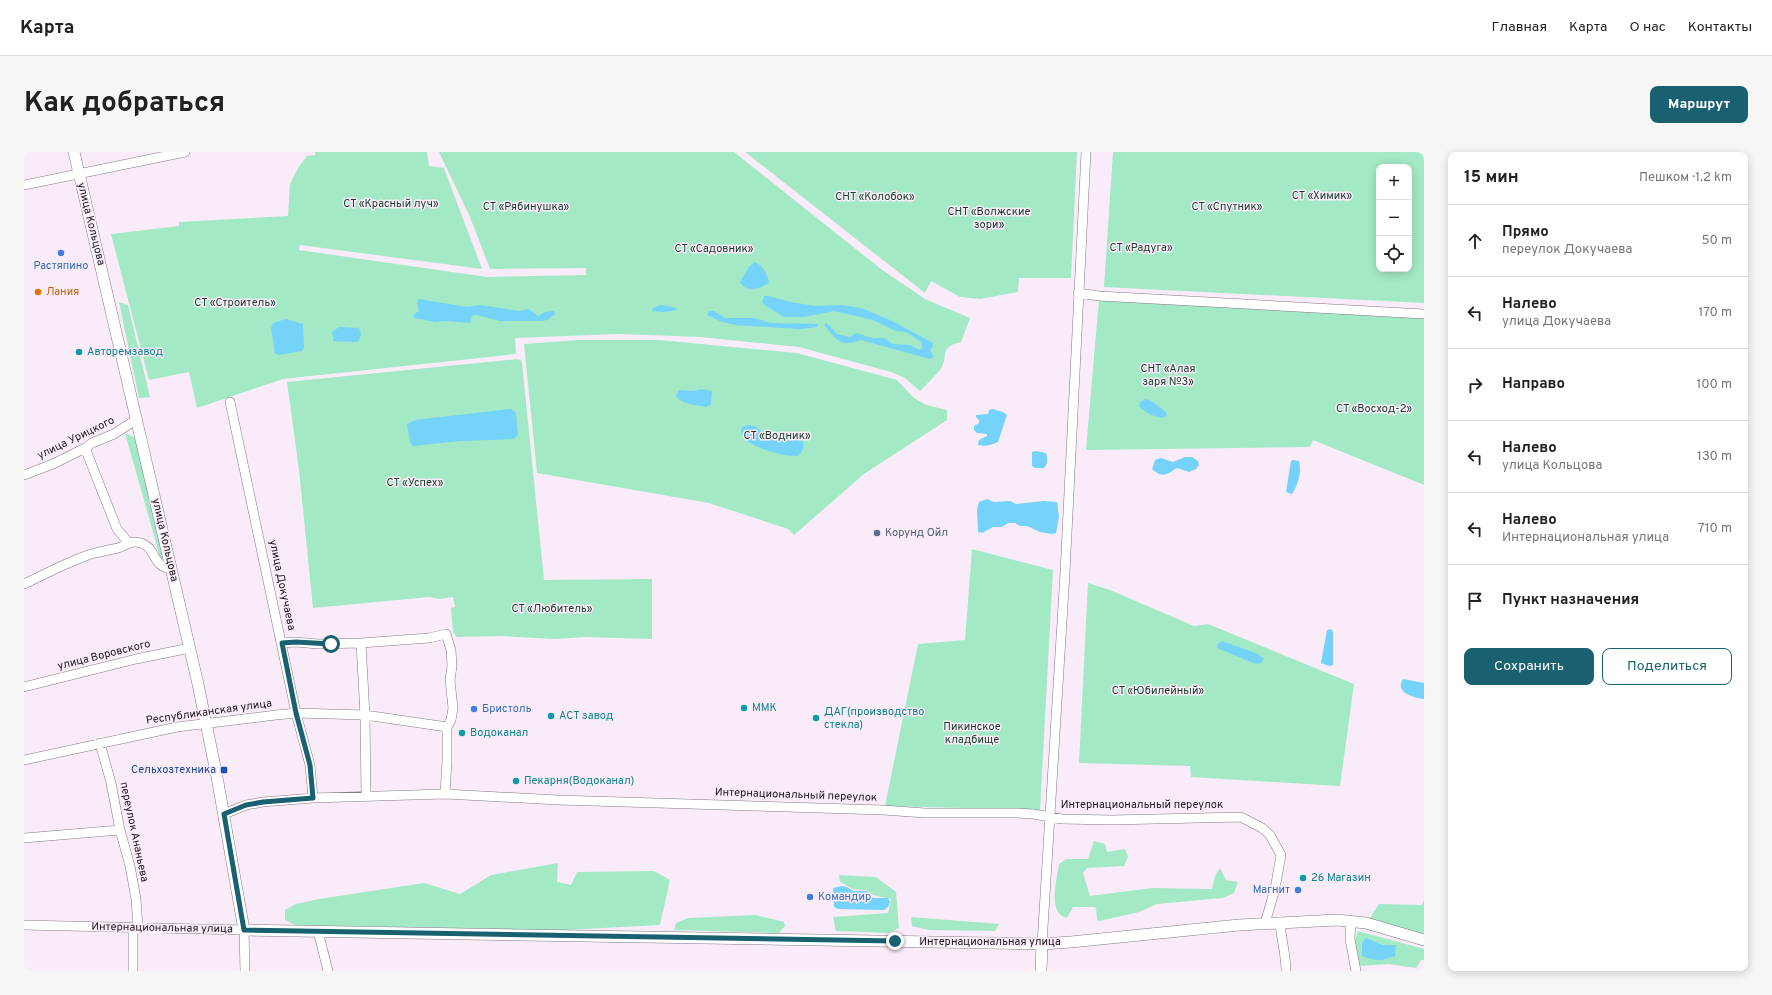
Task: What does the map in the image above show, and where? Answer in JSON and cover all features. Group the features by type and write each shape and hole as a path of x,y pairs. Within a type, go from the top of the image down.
{"main road":[{"name":"улица Кольцова","path":"74,152 190,648 224,814 244,930"},
{"name":"Интернациональная улица","path":"244,930 1042,944 1265,923 1351,921 1366,923 1424,940"},
{"path":"1041,971 1042,944"}],"street":[{"path":"1042,944 1065,580 1086,152"},
{"path":"24,185 180,153"},
{"path":"1078,293 1114,297 1424,314"},
{"name":"улица Докучаева","path":"230,402 296,713 310,765 313,798"},
{"name":"улица Урицкого","path":"24,475 114,434 137,418"},
{"path":"84,448 117,529 128,542"},
{"path":"24,584 81,558 121,547 128,542 146,545 160,565 164,568 172,569"},
{"path":"282,643 360,643 429,638 446,634 451,650 452,666 450,680 453,708 451,720 447,727 445,794"},
{"path":"360,643 366,715 366,796"},
{"name":"улица Воровского","path":"24,688 149,655 190,648"},
{"name":"Республиканская улица","path":"24,760 177,727 296,713 366,715 447,727"},
{"name":"переулок Ананьева","path":"100,743 111,783 120,830 134,886 138,915 133,971"},
{"name":"Интернациональный переулок","path":"224,814 246,805 263,802 313,798 445,794 558,800 883,810 925,814 1016,813 1049,817 1112,820 1241,817 1250,820 1270,835 1281,855 1278,875 1265,923"},
{"path":"24,838 120,830"},
{"path":"1351,921 1350,939 1356,971"},
{"path":"1280,922 1281,941 1285,954 1286,971"},
{"name":"Интернациональная улица","path":"24,925 244,930"},
{"path":"244,930 245,971"},
{"path":"318,931 328,971"}],"green space":[{"path":"315,152 427,152 429,166 444,168 482,269 300,245 299,250 487,277 586,275 586,268 490,269 470,217 439,152 734,152 881,269 925,299 970,318 961,342 954,344 946,350 943,365 940,370 920,391 905,378 891,372 799,347 700,337 619,334 515,338 516,354 283,379 197,408 189,372 149,380 111,234 179,226 179,222 288,216 290,184 298,168 307,156 315,155"},
{"name":"СНТ «Волжские зори»","path":"745,152 1077,152 1071,278 1019,278 1018,292 980,299 960,297 931,281 925,293"},
{"path":"1113,152 1424,152 1424,303 1104,287"},
{"name":"СНТ «Алая заря №3»","path":"1099,299 1424,315 1424,485 1313,440 1310,447 1086,450"},
{"path":"119,302 128,305 150,397 139,398"},
{"name":"СТ «Водник»","path":"579,340 659,340 797,353 897,380 914,398 926,405 947,410 947,420 864,474 794,535 788,529 709,503 537,473 524,344"},
{"name":"СТ «Успех»","path":"517,359 521,360 522,363 544,580 652,579 652,639 585,637 555,639 500,636 457,637 453,632 451,608 455,607 453,597 440,599 429,597 313,608 299,470 287,382"},
{"path":"125,433 136,438 166,562 160,557"},
{"name":"Пикинское кладбище","path":"972,549 1053,570 1040,810 885,806 918,644 965,640"},
{"name":"СТ «Юбилейный»","path":"1088,583 1110,590 1194,626 1208,624 1354,684 1340,786 1191,777 1190,766 1079,763"},
{"path":"1094,841 1105,844 1107,852 1125,849 1128,857 1124,866 1087,868 1083,873 1090,896 1152,888 1212,889 1215,876 1220,868 1226,880 1238,882 1234,893 1223,898 1157,904 1139,912 1099,921 1097,920 1096,908 1073,907 1067,918 1061,915 1057,910 1055,903 1055,886 1059,864 1066,859 1088,859"},
{"path":"558,863 557,882 571,885 577,872 654,871 670,880 660,925 565,930 295,925 285,920 285,910 296,904 319,899 424,883 460,894 491,875"},
{"path":"839,875 876,877 896,892 899,928 888,933 836,931 833,917 888,913 891,899 873,895 866,890 853,889 840,882"},
{"path":"1424,900 1424,938 1368,921 1379,904 1422,905"},
{"path":"756,915 784,922 785,926 779,933 674,930 676,923 688,918"},
{"path":"911,917 999,924 995,931 928,930 912,926"},
{"path":"1358,931 1424,949 1424,960 1421,960 1416,968 1388,964 1359,966 1353,946"}],"water":[{"path":"755,262 764,270 769,282 762,287 750,289 740,282 749,267"},
{"path":"764,296 815,306 841,305 861,308 890,320 933,343 930,350 934,357 930,359 861,340 848,343 839,341 824,325 826,323 837,334 850,337 856,333 872,338 884,338 893,344 910,345 919,350 922,348 922,342 906,332 896,331 873,320 834,311 804,317 784,317 762,302"},
{"path":"419,299 467,307 480,305 519,311 529,309 538,316 545,312 554,311 555,314 547,320 542,321 500,321 477,315 472,316 470,323 445,321 435,322 414,318 414,314 419,311 417,302"},
{"path":"661,305 677,308 676,310 664,312 652,311 653,308"},
{"path":"709,311 714,311 725,318 753,318 771,323 818,324 817,327 800,329 736,325 722,322 707,315"},
{"path":"286,319 303,324 304,347 302,351 278,355 275,353 271,328 273,323"},
{"path":"339,327 359,328 361,334 359,340 356,342 334,341 332,332"},
{"path":"701,389 712,391 711,404 707,407 686,403 676,396 679,390 694,391"},
{"path":"1146,399 1153,402 1167,413 1166,416 1162,418 1155,416 1141,408 1139,406 1140,402"},
{"path":"511,409 516,413 518,435 514,439 460,441 413,446 410,442 407,424 415,420"},
{"path":"992,409 1003,412 1007,415 998,442 983,446 978,445 979,440 987,436 987,434 977,433 974,430 974,426 979,423 976,415 988,414 989,410"},
{"path":"749,425 755,426 759,430 770,434 802,440 802,451 798,456 792,456 771,452 757,446 746,440 741,432 742,427"},
{"path":"1035,451 1046,453 1047,460 1044,468 1035,468 1032,466 1032,452"},
{"path":"1185,457 1192,457 1198,461 1199,465 1196,469 1189,472 1177,468 1168,474 1162,475 1152,469 1155,460 1161,458 1173,462"},
{"path":"1291,461 1299,461 1300,474 1298,483 1292,494 1286,492"},
{"path":"987,499 994,502 1010,501 1016,504 1044,501 1057,502 1059,517 1056,533 1052,534 1040,532 1027,526 1020,526 1015,523 1008,523 1002,527 993,527 982,533 978,532 977,509 979,502"},
{"path":"1331,629 1333,632 1333,665 1329,666 1321,663 1327,630"},
{"path":"1222,641 1258,654 1264,659 1259,664 1253,663 1217,648 1218,644"},
{"path":"1403,679 1424,683 1424,699 1406,694 1401,687"},
{"path":"842,886 853,891 867,891 871,897 874,898 888,898 890,902 888,907 884,910 838,909 834,907 833,888"},
{"path":"1366,938 1383,945 1396,945 1395,956 1380,960 1362,956 1362,943"}],"place":[{"name":"Растяпино","path":"61,253"},
{"name":"Лания","path":"38,292"},
{"name":"Авторемзавод","path":"79,352"},
{"name":"Корунд Ойл","path":"877,533"},
{"name":"ММК","path":"744,708"},
{"name":"Бристоль","path":"474,709"},
{"name":"АСТ завод","path":"551,716"},
{"name":"ДАГ(производство стекла)","path":"816,718"},
{"name":"Водоканал","path":"462,733"},
{"name":"Сельхозтехника","path":"224,770"},
{"name":"Пекарня(Водоканал)","path":"516,781"},
{"name":"26 Магазин","path":"1303,878"},
{"name":"Магнит","path":"1298,890"},
{"name":"Командир","path":"810,897"}],"route":[{"path":"331,644 296,642 282,643 296,713 310,765 313,798 263,802 246,805 224,814 238,903 244,930 895,941"}],"park label":[{"name":"СТ «Химик»","path":"1322,196"},
{"name":"СНТ «Колобок»","path":"875,197"},
{"name":"СТ «Красный луч»","path":"391,204"},
{"name":"СТ «Рябинушка»","path":"526,207"},
{"name":"СТ «Спутник»","path":"1227,207"},
{"name":"СТ «Радуга»","path":"1141,248"},
{"name":"СТ «Садовник»","path":"714,249"},
{"name":"СТ «Строитель»","path":"235,303"},
{"name":"СТ «Восход-2»","path":"1374,409"},
{"name":"СТ «Любитель»","path":"552,609"}]}
